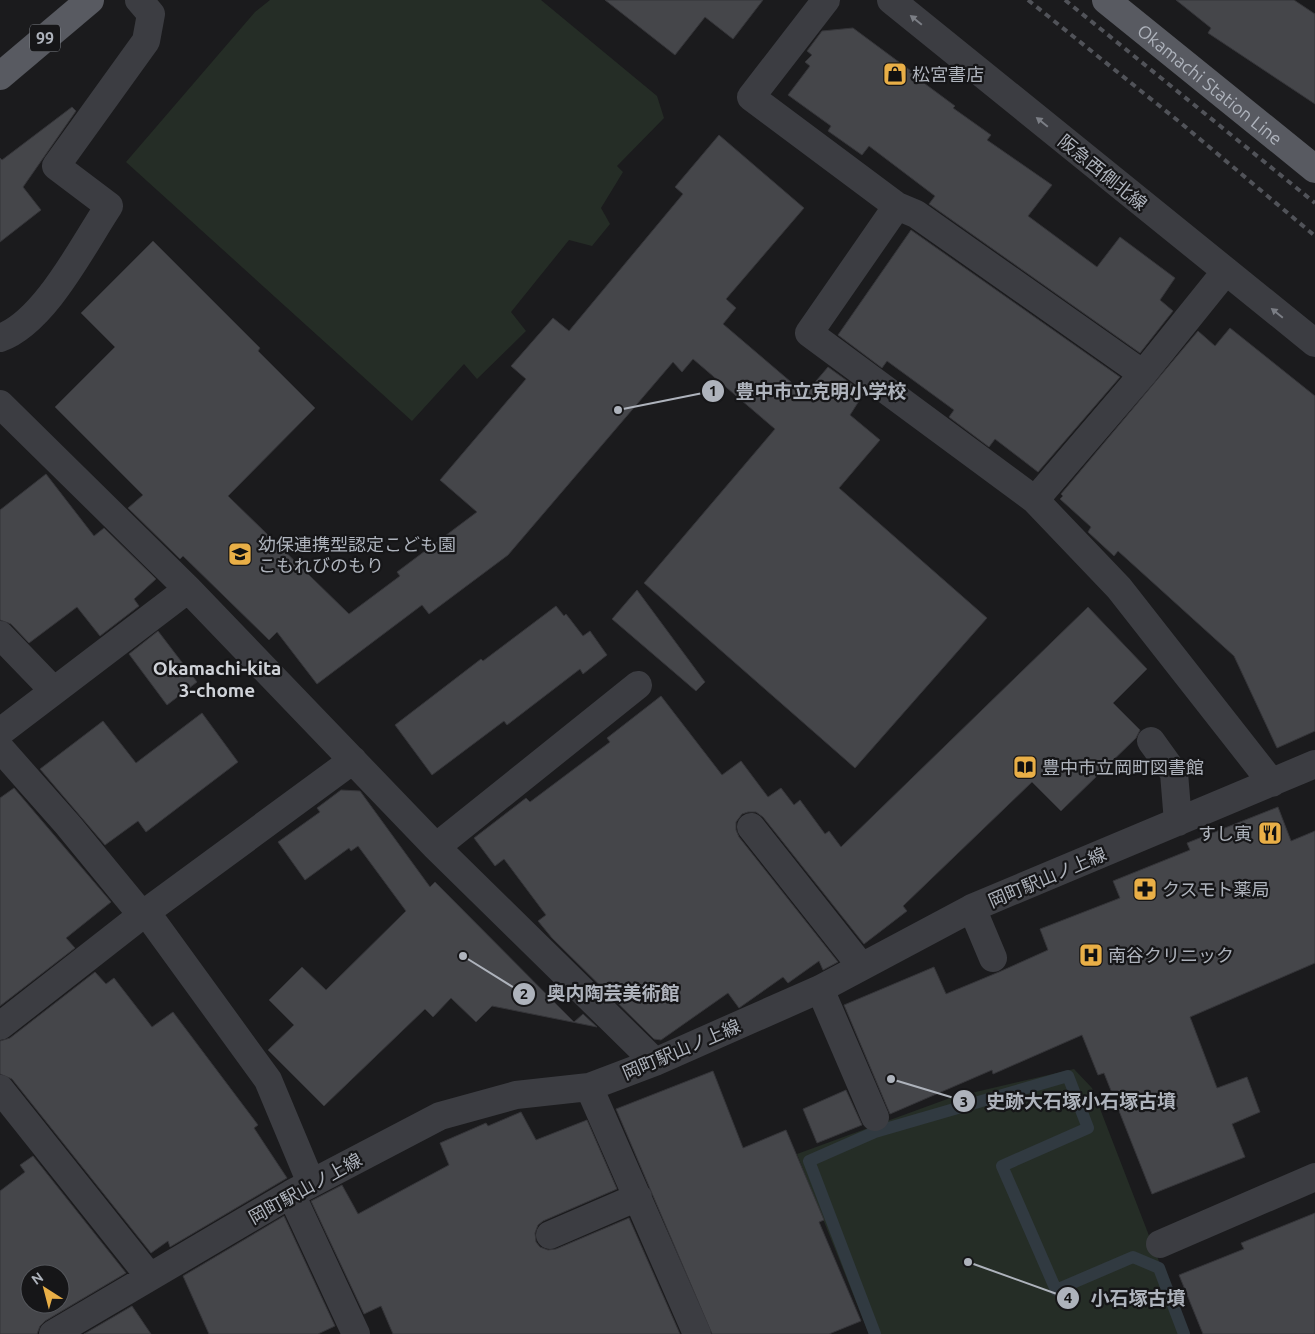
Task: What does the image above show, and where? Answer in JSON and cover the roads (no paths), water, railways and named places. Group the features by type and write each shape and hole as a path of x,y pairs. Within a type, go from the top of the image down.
{"main road":[{"name":"99","path":"0,76 90,0"},
{"name":"Okamachi Station Line","path":"1106,0 1315,169"}],"street":[{"path":"0,338 9,335 34,316 109,206 56,166 146,41 151,14 139,0"},
{"path":"826,0 751,97 897,206 916,214 1143,374"},
{"name":"阪急西側北線","path":"892,0 1315,343"},
{"path":"897,206 809,333 1035,500 1119,588 1272,783"},
{"path":"1035,500 1143,374 1226,272"},
{"path":"0,404 188,589 436,847 655,1062"},
{"path":"0,732 188,589"},
{"path":"0,635 54,691"},
{"path":"436,847 638,685"},
{"path":"1151,742 1174,773 1178,822"},
{"path":"0,748 144,913 268,1080 301,1189 356,1334"},
{"path":"0,1026 144,913 354,760"},
{"name":"岡町駅山ノ上線","path":"63,1331 149,1276 301,1189 440,1116 516,1095 589,1087 655,1062 820,989 972,908 1315,764"},
{"path":"751,827 861,966"},
{"path":"972,908 992,958"},
{"path":"820,989 875,1117"},
{"path":"589,1087 697,1334"},
{"path":"0,1089 149,1276"},
{"path":"1160,1244 1315,1177"},
{"path":"550,1235 638,1197"}],"waterway":[{"path":"875,1334 809,1161 875,1132 1068,1076 1088,1128 1002,1166 1056,1290 1133,1257 1159,1268 1184,1334"}],"railway":[{"path":"1028,0 1182,124 1315,236"},
{"path":"1065,0 1315,203"}],"place":[{"name":"松宮書店","path":"895,74"},
{"name":"豊中市立克明小学校","path":"618,410"},
{"name":"幼保連携型認定こども園 こもれびのもり","path":"240,554"},
{"name":"豊中市立岡町図書館","path":"1025,767"},
{"name":"すし寅","path":"1270,833"},
{"name":"クスモト薬局","path":"1145,889"},
{"name":"南谷クリニック","path":"1091,955"},
{"name":"奥内陶芸美術館","path":"463,956"},
{"name":"史跡大石塚小石塚古墳","path":"891,1079"},
{"name":"小石塚古墳","path":"968,1262"}],"district":[{"name":"Okamachi-kita 3-chome","path":"217,679"}]}
